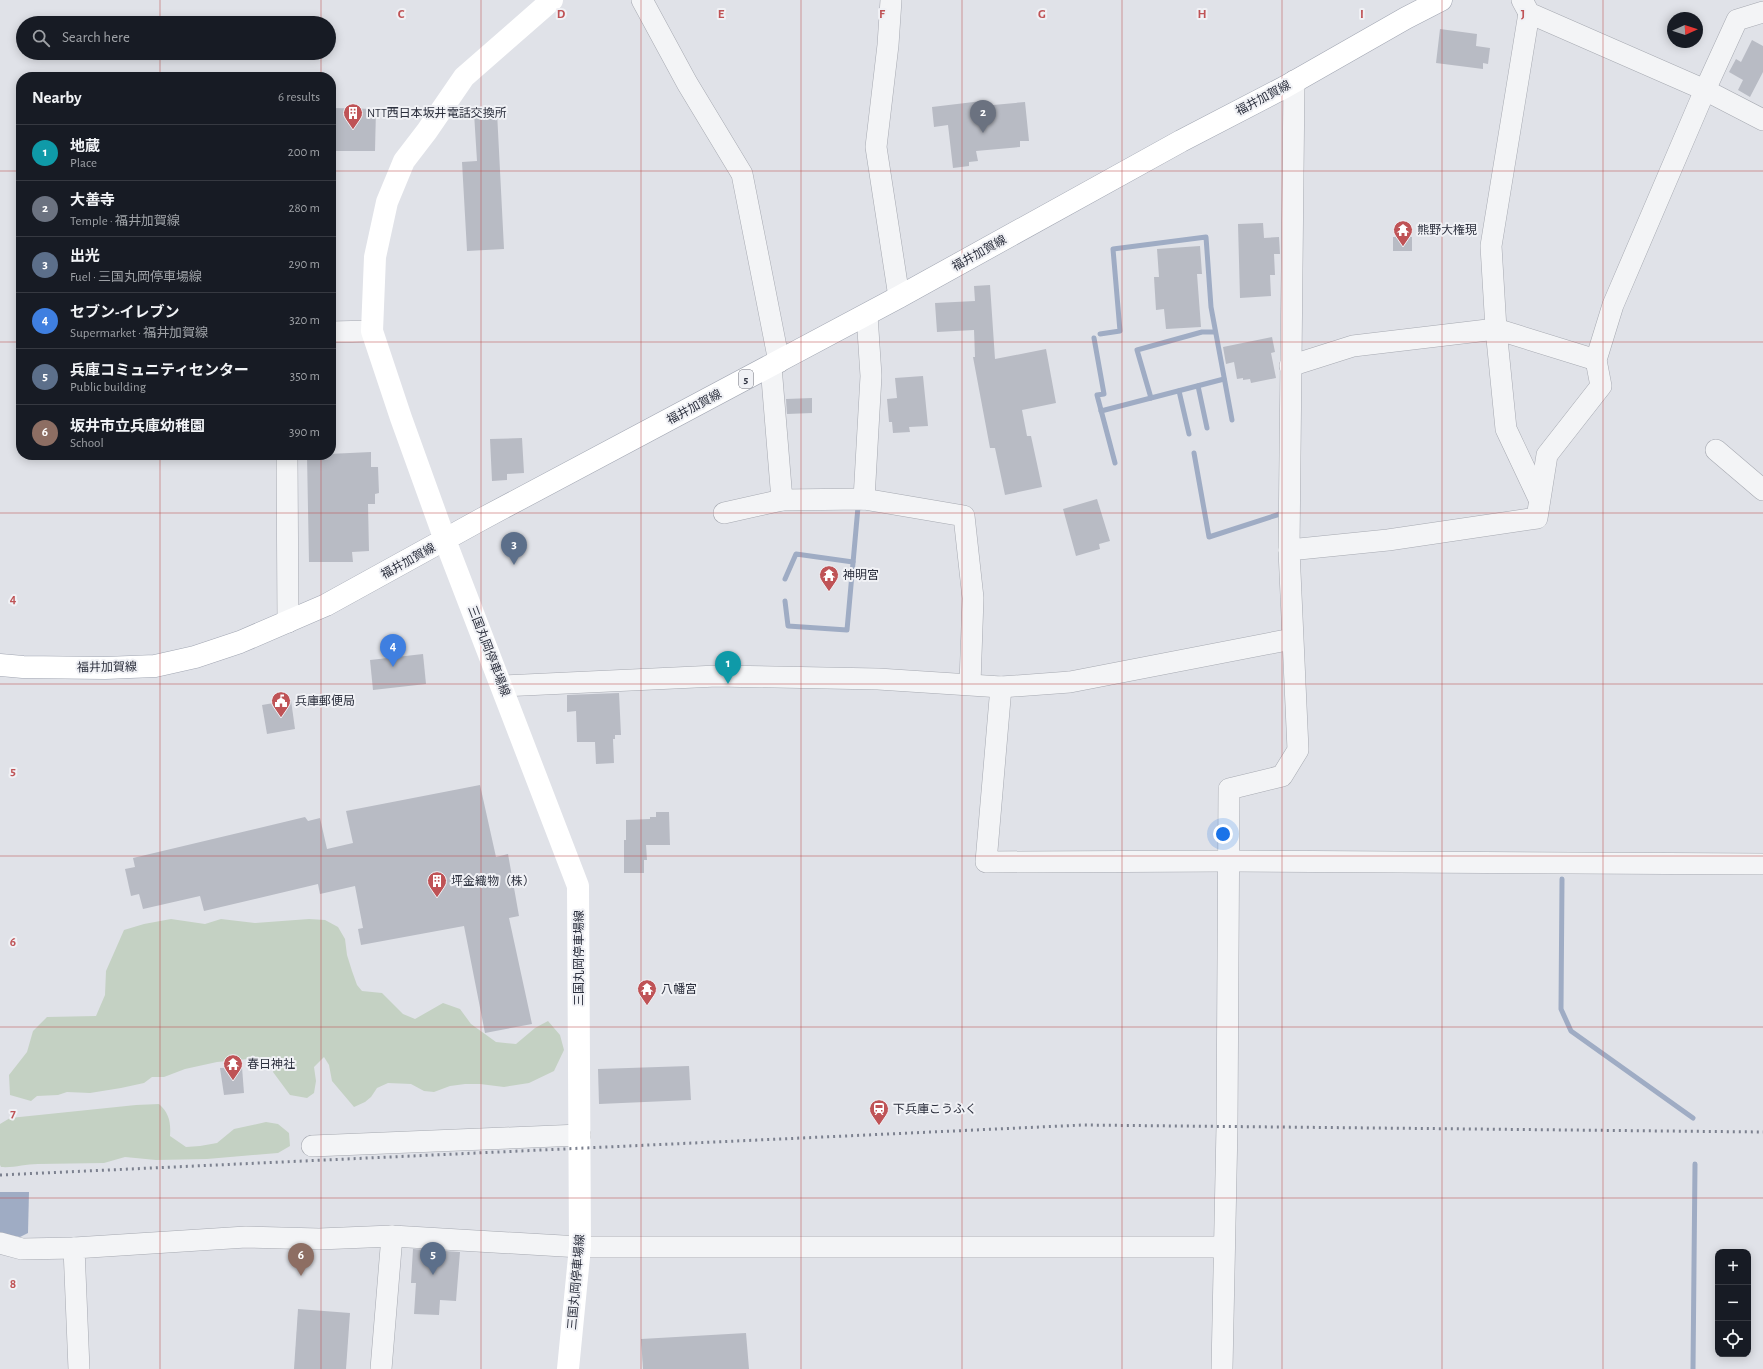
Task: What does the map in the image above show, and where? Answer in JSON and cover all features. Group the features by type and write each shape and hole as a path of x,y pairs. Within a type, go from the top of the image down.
{"main road":[{"name":"三国丸岡停車場線","path":"552,0 464,77 427,131 404,161 387,202 376,257 372,331 401,418 445,540 503,686 578,886 580,1247 568,1369"},
{"name":"福井加賀線","path":"0,665 23,667 130,668 155,666 203,654 240,642 326,605 867,315 1181,141 1441,0"}],"street":[{"path":"642,0 687,83 742,174 775,364 782,500"},
{"path":"891,0 888,44 876,147 899,297"},
{"path":"1539,499 1506,429 1496,329 1491,246 1526,7 1705,90 1763,120"},
{"path":"1289,550 1388,540 1537,518 1547,455 1601,386 1596,360 1613,306 1705,90 1737,20 1763,12"},
{"path":"1222,1369 1227,1126 1229,789 1282,776 1298,750 1289,550 1294,81"},
{"path":"864,499 871,376 867,315"},
{"path":"1290,366 1353,346 1496,329 1596,360"},
{"path":"336,332 372,331"},
{"path":"1716,450 1763,490"},
{"path":"288,460 288,622"},
{"path":"724,513 782,500 864,499 964,516 973,598 970,684"},
{"path":"503,686 717,676 878,679 1001,687 1070,682 1292,639"},
{"path":"1001,687 986,862 1229,861 1763,864"},
{"path":"312,1146 580,1135"},
{"path":"0,1243 22,1249 74,1248 246,1237 320,1239 392,1236 580,1247 1224,1247"},
{"path":"381,1369 392,1236"},
{"path":"74,1248 79,1369"}],"green space":[{"path":"171,919 205,924 221,919 255,923 309,919 325,920 338,927 345,939 347,955 357,985 362,991 382,993 403,1014 415,1019 443,1003 460,1009 471,1024 496,1042 516,1044 535,1028 548,1021 560,1035 564,1050 554,1071 529,1083 504,1087 465,1084 450,1086 434,1092 424,1091 411,1084 388,1083 377,1088 371,1097 365,1102 354,1107 332,1081 329,1065 324,1057 314,1067 316,1081 314,1093 307,1098 290,1095 273,1072 275,1064 270,1057 217,1062 185,1069 164,1077 152,1077 144,1083 90,1093 67,1092 58,1095 37,1096 31,1101 10,1095 9,1075 27,1052 33,1031 47,1017 96,1016 105,995 106,971 124,930 144,924"},
{"path":"159,1104 169,1118 170,1136 186,1147 217,1143 234,1129 266,1122 278,1124 289,1133 290,1146 278,1153 207,1159 156,1160 125,1157 104,1163 33,1164 6,1167 1,1167 0,1165 0,1124 10,1118"}],"water":[{"path":"0,1192 29,1192 28,1233 20,1237 0,1233"}],"building":[{"path":"1440,29 1477,34 1476,46 1490,48 1488,64 1483,63 1483,69 1436,63"},
{"path":"1752,40 1763,46 1763,72 1750,97 1738,90 1743,80 1729,72 1736,59 1741,62"},
{"path":"982,101 982,106 1025,102 1029,141 1020,141 1020,147 976,151 978,161 969,162 969,166 953,168 948,125 934,127 932,107"},
{"name":"NTT西日本坂井電話交換所","path":"336,108 376,109 375,151 336,151"},
{"path":"497,112 504,249 467,251 462,162 477,161 474,113"},
{"path":"1263,223 1264,238 1279,237 1280,254 1274,254 1275,275 1270,275 1271,296 1240,298 1238,224"},
{"path":"1393,237 1412,237 1412,251 1393,251"},
{"path":"1200,246 1202,274 1197,274 1201,327 1166,329 1164,309 1156,310 1154,277 1159,277 1157,249"},
{"path":"990,285 995,359 1046,349 1056,403 1022,410 1027,436 1031,436 1042,487 1005,495 995,448 990,448 973,357 975,357 974,330 937,332 935,303 975,301 974,286"},
{"path":"1272,337 1275,352 1271,353 1276,378 1251,383 1250,379 1237,379 1234,362 1226,364 1223,347"},
{"path":"923,376 928,426 909,427 910,432 893,433 892,422 889,422 887,399 897,398 895,378"},
{"path":"812,398 812,413 787,414 786,399"},
{"path":"522,438 524,473 507,474 507,480 492,481 490,439"},
{"path":"371,452 371,467 378,467 379,493 375,494 375,504 368,504 369,551 352,552 353,562 309,562 307,460 336,460 336,454"},
{"path":"1097,499 1110,541 1099,544 1100,549 1076,556 1063,509"},
{"path":"423,654 426,684 373,690 370,660"},
{"path":"619,693 621,735 615,735 615,739 613,739 614,763 596,764 595,742 577,742 576,711 567,712 567,695"},
{"path":"291,700 295,729 267,734 262,705"},
{"path":"480,785 496,857 508,854 519,916 509,918 532,1024 485,1033 464,926 361,945 358,929 363,928 355,886 320,894 318,884 204,911 200,896 143,909 139,894 131,896 125,869 135,867 133,858 305,817 308,821 320,818 327,849 353,843 346,811"},
{"path":"656,812 669,812 670,845 646,845 647,860 644,860 644,873 624,873 624,840 626,840 626,820 650,819 650,817 656,817"},
{"path":"689,1066 691,1100 599,1104 598,1069"},
{"path":"242,1067 244,1093 224,1095 220,1068"},
{"path":"413,1249 460,1252 456,1301 440,1300 439,1315 414,1314 416,1283 411,1283"},
{"path":"298,1309 350,1313 346,1369 294,1369"},
{"path":"746,1333 749,1369 643,1369 641,1339"}],"waterway":[{"path":"1100,334 1120,331 1113,249 1206,237 1211,307 1232,420"},
{"path":"1215,332 1202,332 1137,350 1151,398 1224,379"},
{"path":"1094,338 1104,394 1097,395 1115,463"},
{"path":"1198,386 1207,428"},
{"path":"1179,391 1189,434"},
{"path":"1101,411 1151,398"},
{"path":"1194,453 1209,537 1280,514"},
{"path":"785,601 788,626 847,630 858,507 861,507"},
{"path":"785,579 796,554 853,562"},
{"path":"1562,879 1561,1009 1571,1031 1693,1118"},
{"path":"1693,1369 1695,1164"}],"railway":[{"path":"0,1175 1083,1125 1763,1132"}],"place":[{"name":"NTT西日本坂井電話交換所","path":"353,130"},
{"name":"大善寺","path":"983,133"},
{"name":"熊野大権現","path":"1403,247"},
{"name":"出光","path":"514,565"},
{"name":"神明宮","path":"829,592"},
{"name":"セブン-イレブン","path":"393,667"},
{"name":"地蔵","path":"728,684"},
{"name":"兵庫郵便局","path":"281,718"},
{"name":"坪金織物（株）","path":"437,898"},
{"name":"八幡宮","path":"647,1006"},
{"name":"春日神社","path":"233,1081"},
{"name":"下兵庫こうふく","path":"879,1126"},
{"name":"兵庫コミュニティセンター","path":"433,1275"},
{"name":"坂井市立兵庫幼稚園","path":"301,1276"}]}
